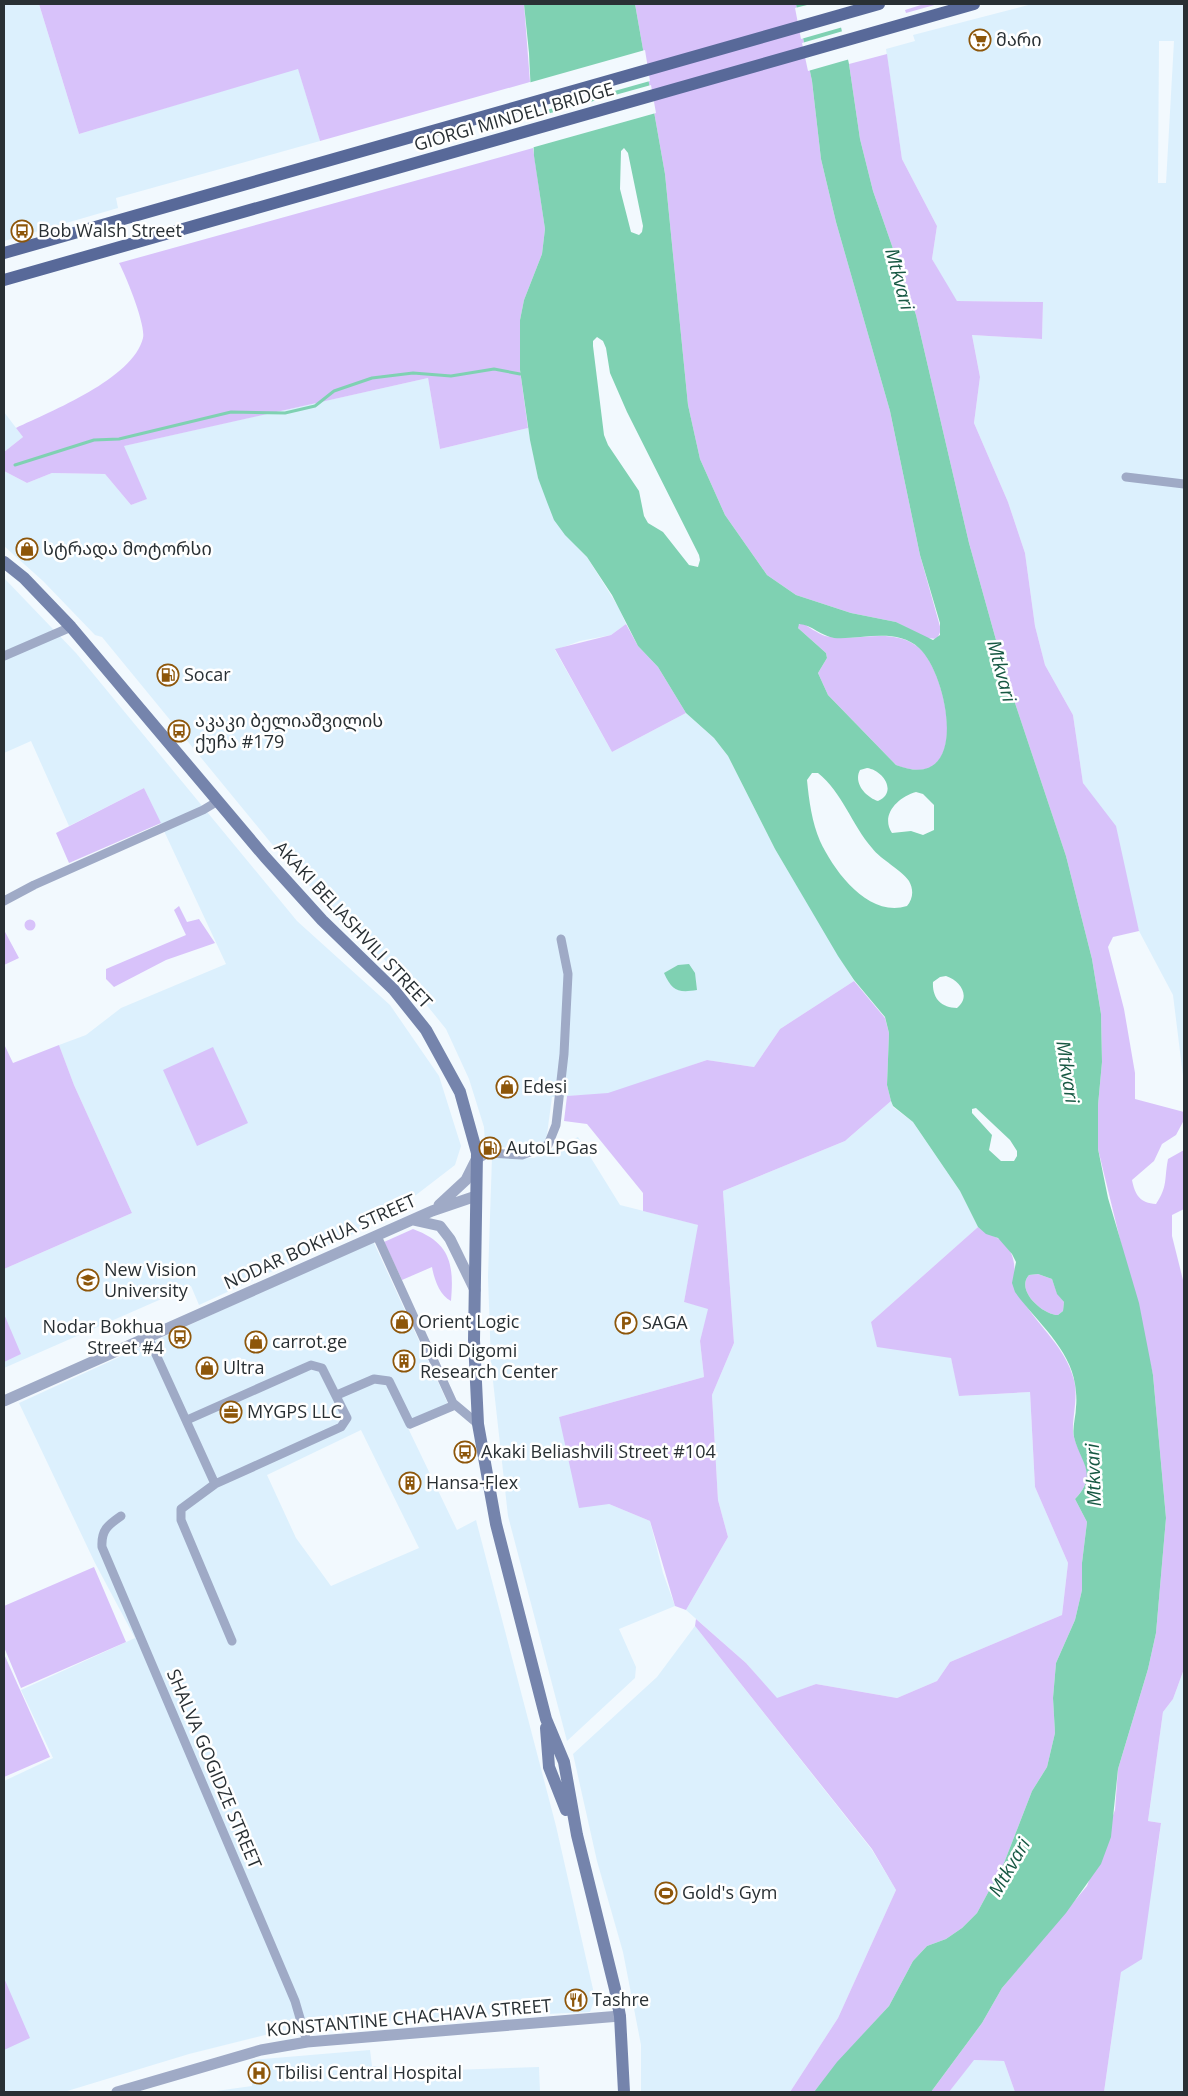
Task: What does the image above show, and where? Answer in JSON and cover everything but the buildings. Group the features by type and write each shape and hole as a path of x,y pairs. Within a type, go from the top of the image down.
{"main road":[{"name":"GIORGI MINDELI BRIDGE","path":"4,253 879,4"},
{"name":"GIORGI MINDELI BRIDGE","path":"4,280 974,4"},
{"name":"AKAKI BELIASHVILI STREET","path":"4,562 24,578 71,627 218,801 322,920 394,990 426,1030 460,1092 475,1145 476,1160 474,1340 478,1424 496,1524 546,1719 564,1762 577,1835 615,1989 620,2016 624,2092"},
{"name":"AKAKI BELIASHVILI STREET","path":"546,1719 549,1767 577,1835"}],"street":[{"path":"1126,477 1184,484"},
{"path":"4,656 71,627"},
{"path":"4,901 34,885 203,810 218,801"},
{"path":"432,1211 466,1180 476,1160 488,1153 522,1155 548,1146 556,1125 564,1054 568,974 561,939"},
{"path":"432,1211 476,1196"},
{"name":"NODAR BOKHUA STREET","path":"4,1400 432,1211"},
{"path":"413,1220 440,1226 450,1239 475,1290"},
{"path":"378,1236 454,1405 478,1424"},
{"path":"148,1337 188,1420 215,1484"},
{"path":"188,1420 311,1366 322,1368 347,1418 344,1425 215,1484 181,1509 181,1520 232,1641"},
{"path":"337,1395 374,1379 389,1381 410,1424 454,1405"},
{"name":"SHALVA GOGIDZE STREET","path":"121,1516 105,1527 101,1536 102,1546 295,2001 307,2042"},
{"path":"549,1767 564,1762"},
{"name":"KONSTANTINE CHACHAVA STREET","path":"117,2092 261,2050 307,2042 620,2016"}],"shaded area":[{"path":"4,4 39,4 79,134 298,68 320,141 116,198 118,208 4,241"},
{"path":"39,4 524,4 530,82 320,141 298,69 79,134"},
{"path":"635,4 796,4 812,81 821,159 836,222 890,411 920,555 941,630 937,639 927,638 896,622 851,613 796,595 767,575 725,515 700,459 688,405 665,174"},
{"path":"924,4 938,4 906,13 905,10"},
{"path":"1032,4 1184,4 1184,1084 1173,995 1139,931 1098,805 1083,783 1073,715 1045,665 1035,626 1025,553 1008,502 974,423 980,377 972,335 1042,339 1043,302 957,301 932,259 937,226 902,159 886,49 915,41 913,35","holes":["1159,41 1174,41 1166,183 1158,183"]},
{"path":"887,54 902,159 937,226 932,259 957,301 1043,302 1042,339 972,335 980,377 974,423 1008,502 1025,553 1035,626 1045,665 1073,715 1083,783 1116,826 1139,931 1113,937 1108,947 1124,1009 1135,1073 1135,1099 1184,1112 1184,1120 1176,1135 1162,1144 1154,1161 1132,1180 1137,1194 1142,1200 1156,1204 1164,1187 1168,1159 1184,1150 1184,1209 1172,1215 1172,1236 1184,1284 1184,1669 1173,1699 1163,1712 1148,1821 1161,1823 1142,1959 1121,1972 1104,2092 1015,2092 1004,2061 974,2060 949,2092 931,2092 982,2023 1002,1988 1087,1886 1115,1810 1118,1769 1148,1669 1156,1633 1166,1518 1153,1375 1098,1149 1098,1105 1102,1062 1101,1014 1092,959 1066,856 1006,676 969,543 916,315 873,191 860,139 849,64"},
{"path":"533,148 545,229 542,254 524,300 520,320 520,370 528,428 440,449 428,378 124,446 147,499 131,505 105,474 52,473 27,483 4,471 4,452 23,437 16,428 89,392 124,367 136,353 143,338 142,323 119,263"},
{"path":"428,378 440,449 528,428 538,478 577,547 587,557 619,608 626,624 611,635 580,641 555,650 612,752 686,713 714,738 728,756 775,849 854,981 780,1029 754,1067 707,1060 608,1094 552,1097 546,1142 537,1150 520,1150 485,1144 484,1127 469,1079 446,1029 404,977 343,923 271,843 102,637 95,635 43,581 4,546 4,471 27,483 52,473 105,474 131,505 146,499 123,446"},
{"path":"4,412 23,437 4,452"},
{"path":"4,578 76,653 297,921 390,1005 439,1076 461,1146 455,1165 416,1195 366,1228 199,1305 191,1286 4,1368 4,1269 132,1213 74,1085 59,1045 86,1035 121,1008 226,964 144,788 69,826 31,741 4,753"},
{"path":"802,623 825,636 837,638 896,637 918,647 929,660 938,680 944,703 947,726 945,747 936,763 921,770 896,765 828,695 818,673 827,658 826,653 798,628 798,625"},
{"path":"626,624 638,646 658,667 686,713 612,752 555,649 611,635"},
{"path":"144,788 161,823 69,863 56,833"},
{"path":"179,906 187,922 199,919 215,943 166,960 114,987 106,979 106,969 186,935 174,910"},
{"path":"30,919 36,925 30,931 24,925"},
{"path":"4,930 19,958 4,965"},
{"path":"854,981 885,1018 889,1033 887,1085 891,1101 845,1141 723,1191 734,1343 712,1395 718,1500 728,1537 686,1610 675,1606 650,1521 609,1504 579,1508 559,1417 704,1377 700,1341 708,1309 684,1302 698,1225 643,1211 643,1193 587,1124 564,1121 567,1096 608,1093 707,1060 754,1067 780,1029"},
{"path":"4,1044 13,1063 59,1045 74,1085 132,1213 4,1269"},
{"path":"213,1047 248,1123 197,1146 163,1070"},
{"path":"891,1101 893,1107 913,1122 960,1191 978,1227 871,1322 951,1358 960,1396 1030,1392 1035,1487 1068,1563 1062,1615 950,1662 937,1681 897,1698 816,1684 777,1699 746,1663 686,1610 728,1537 718,1500 712,1395 734,1343 723,1191 845,1141"},
{"path":"578,1137 620,1205 699,1225 684,1302 709,1308 700,1341 704,1377 559,1417 609,1504 650,1521 663,1573 675,1606 619,1629 636,1667 635,1678 567,1741 508,1516 491,1363 488,1277 492,1157 534,1158"},
{"path":"978,1227 1006,1245 1013,1259 1019,1294 1059,1348 1074,1380 1076,1395 1073,1432 1087,1475 1082,1490 1075,1499 1087,1522 1082,1563 1082,1590 1075,1620 1056,1663 1053,1698 1055,1733 1047,1767 1032,1791 1004,1863 977,1913 962,1928 946,1939 927,1946 913,1961 889,2006 838,2062 814,2092 790,2092 838,2018 896,1890 872,1849 695,1626 696,1619 746,1663 777,1698 816,1684 897,1698 937,1681 950,1662 1062,1615 1068,1563 1035,1487 1030,1392 959,1396 951,1358 877,1347 871,1322"},
{"path":"413,1229 426,1235 443,1248 452,1277 451,1301 441,1291 436,1282 432,1267 402,1280 384,1242"},
{"path":"373,1241 450,1408 408,1428 457,1530 476,1520 556,1826 595,1998 590,2012 305,2025 189,2054 64,2092 4,2092 4,1781 53,1758 21,1690 135,1638 95,1563 19,1403","holes":["361,1430 419,1548 331,1586 296,1538 267,1475"]},
{"path":"1038,1274 1052,1279 1057,1293 1064,1302 1063,1311 1058,1315 1045,1311 1028,1294 1026,1281 1029,1275"},
{"path":"4,1314 21,1354 4,1362"},
{"path":"94,1567 126,1642 21,1688 4,1647 4,1606"},
{"path":"695,1626 872,1850 896,1890 838,2018 790,2092 641,2092 641,2045 623,1952 597,1861 573,1754 657,1677"},
{"path":"4,1654 50,1757 4,1777"},
{"path":"1184,1669 1184,2092 1104,2092 1121,1972 1156,1862 1161,1823 1148,1821 1163,1712 1173,1699"},
{"path":"4,1978 30,2038 4,2050"},
{"path":"370,2050 372,2066 452,2070 539,2067 540,2092 209,2092 252,2086 251,2060"},
{"path":"973,2060 1004,2061 1015,2092 949,2092"}],"water":[{"name":"Mtkvari","path":"524,4 635,4 665,174 688,405 700,459 725,515 767,575 796,595 851,613 896,622 933,640 940,635 940,623 920,555 890,411 836,222 821,159 812,81 796,4 836,4 849,64 860,139 873,191 916,315 969,543 1006,676 1066,856 1092,959 1101,1014 1102,1062 1098,1105 1098,1149 1108,1198 1139,1303 1153,1375 1166,1518 1156,1633 1148,1669 1118,1769 1111,1837 1101,1864 1066,1913 1002,1988 982,2023 931,2092 814,2092 837,2062 889,2006 913,1961 927,1946 946,1939 962,1928 977,1913 1004,1863 1032,1791 1047,1767 1055,1733 1053,1698 1056,1663 1075,1620 1082,1590 1082,1563 1087,1522 1075,1499 1086,1482 1087,1475 1074,1437 1076,1411 1075,1384 1072,1371 1059,1346 1015,1292 1012,1283 1016,1262 1012,1254 998,1238 986,1234 978,1227 960,1191 913,1122 893,1106 887,1085 889,1033 885,1017 854,980 838,956 775,849 728,756 714,738 686,713 658,667 638,646 612,595 587,557 565,535 554,520 538,478 530,440 520,370 520,320 524,300 542,254 545,229 534,156 529,53","holes":["624,148 628,153 643,226 642,232 639,235 631,232 620,189 621,151","597,337 603,341 610,373 627,412 699,555 698,567 689,565 663,532 648,523 644,516 639,491 608,445 604,435 593,341","799,624 834,638 889,636 900,638 919,648 929,662 938,681 945,704 947,728 944,748 936,763 920,770 896,765 828,695 818,673 827,658 826,653 798,628","867,768 883,777 888,787 884,797 878,801 865,793 859,784 858,775 860,770","812,773 818,773 834,790 872,848 909,881 912,894 907,906 893,908 879,905 866,899 843,878 820,841 810,804 807,780","916,792 923,794 934,805 934,830 923,835 911,831 892,833 888,820 890,813 897,802","946,976 960,985 964,994 961,1004 957,1008 951,1008 942,1004 934,993 933,982 940,977","976,1108 1010,1140 1017,1151 1014,1161 1001,1161 989,1150 992,1135 972,1113 972,1109","1038,1274 1052,1279 1057,1294 1064,1302 1063,1311 1058,1315 1045,1311 1033,1301 1026,1288 1026,1281 1029,1275"]},
{"path":"689,964 695,973 697,990 680,991 670,984 664,973 678,965"}],"pier":[{"path":"811,4 838,4 843,27 801,39 795,8"},
{"path":"843,31 850,59 808,71 802,43"},
{"path":"645,50 650,81 529,115 528,83"},
{"path":"651,85 656,113 531,148 529,119"}],"waterway":[{"path":"15,465 94,440 119,439 231,412 285,413 315,406 334,391 372,378 413,373 451,376 494,369 520,374"}],"place":[{"name":"მარი","path":"980,40"},
{"name":"Bob Walsh Street","path":"22,231"},
{"name":"სტრადა მოტორსი","path":"27,549"},
{"name":"Socar","path":"168,675"},
{"name":"აკაკი ბელიაშვილის ქუჩა #179","path":"179,731"},
{"name":"Edesi","path":"507,1087"},
{"name":"AutoLPGas","path":"490,1148"},
{"name":"New Vision University","path":"88,1280"},
{"name":"Orient Logic","path":"402,1322"},
{"name":"SAGA","path":"626,1323"},
{"name":"Nodar Bokhua Street #4","path":"180,1337"},
{"name":"carrot.ge","path":"256,1342"},
{"name":"Didi Digomi Research Center","path":"404,1361"},
{"name":"Ultra","path":"207,1368"},
{"name":"MYGPS LLC","path":"231,1412"},
{"name":"Akaki Beliashvili Street #104","path":"465,1452"},
{"name":"Hansa-Flex","path":"410,1483"},
{"name":"Gold's Gym","path":"666,1893"},
{"name":"Tashre","path":"576,2000"},
{"name":"Tbilisi Central Hospital","path":"259,2073"}]}
